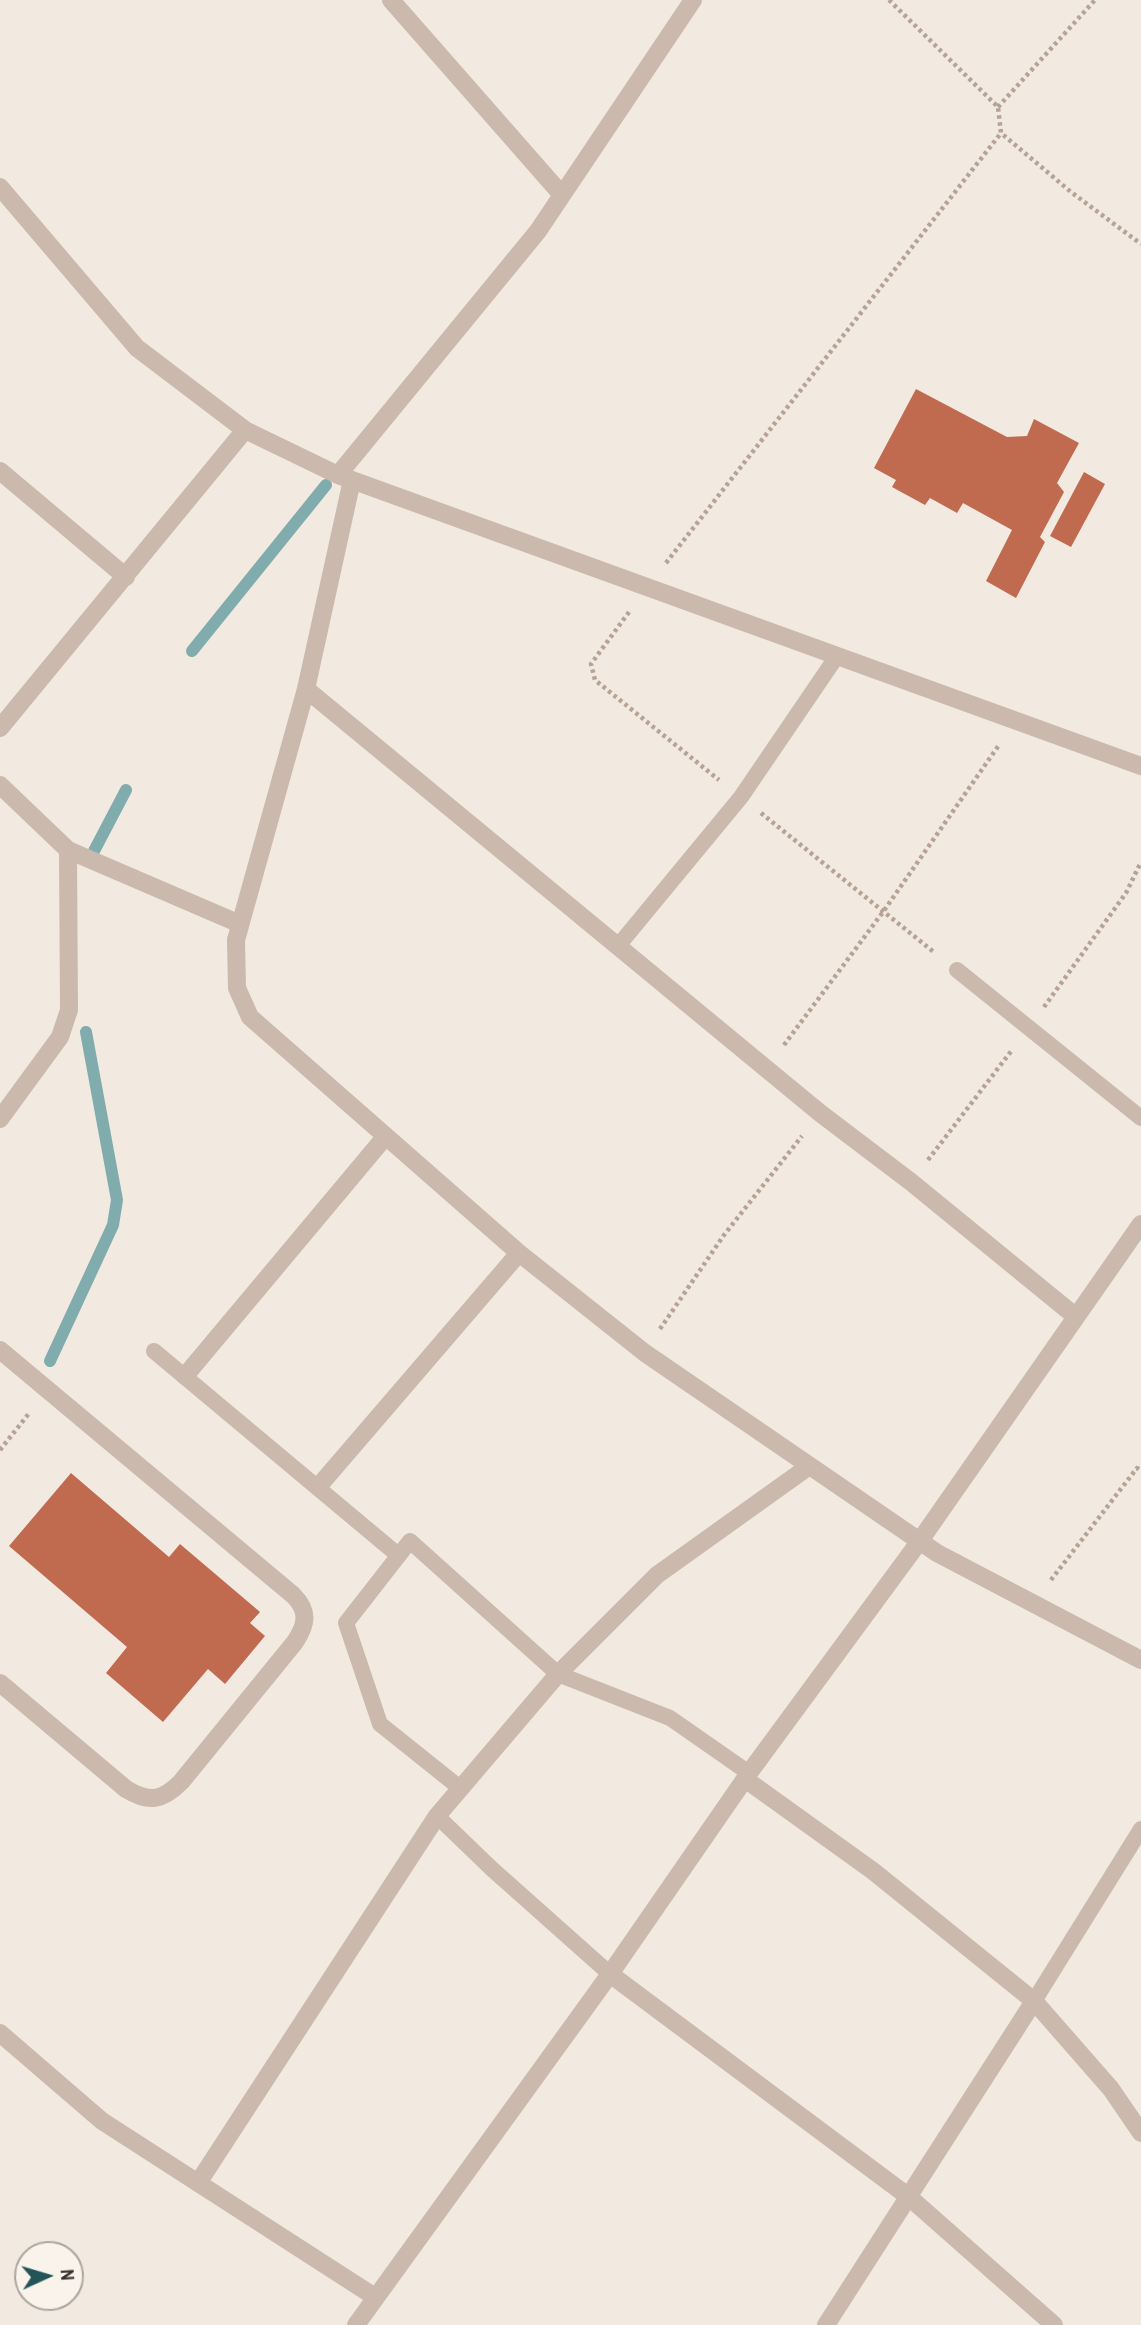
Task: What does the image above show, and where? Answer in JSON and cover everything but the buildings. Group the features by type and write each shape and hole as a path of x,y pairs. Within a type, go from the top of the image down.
{"street":[{"path":"391,0 562,195"},
{"path":"693,0 538,231 345,477 306,689 236,940 237,988 250,1017 519,1253 645,1353 919,1542 1141,1660"},
{"path":"0,187 137,348 245,430 345,477 1141,766"},
{"path":"0,729 245,430"},
{"path":"0,471 126,577"},
{"path":"306,689 820,1113 911,1182 1075,1316"},
{"path":"0,785 68,850 240,924"},
{"path":"0,1119 60,1037 66,1023 70,997 68,850"},
{"path":"185,1376 385,1137"},
{"path":"356,2325 610,1974 747,1776 919,1542 1141,1224"},
{"path":"318,1487 519,1253"},
{"path":"0,1350 293,1595 301,1604 305,1626 295,1642 181,1782 168,1795 155,1800 140,1798 126,1789 0,1683"},
{"path":"198,2183 437,1816 460,1788 558,1674 657,1575 808,1467"},
{"path":"747,1776 873,1871 1034,2001 1111,2089 1141,2133"},
{"path":"610,1974 909,2197 1054,2325"},
{"path":"826,2325 1034,2001"},
{"path":"0,2033 102,2121 375,2297"}],"lane":[{"path":"618,946 741,797 837,656"},
{"path":"957,970 1141,1118"},
{"path":"154,1351 398,1555"},
{"path":"460,1788 380,1724 345,1623 410,1541 558,1674 670,1718 747,1776"},
{"path":"437,1816 610,1974"},
{"path":"1034,2001 1141,1829"}],"path":[{"path":"888,0 998,107 1001,133 1071,192 1141,244"},
{"path":"998,107 1096,0"},
{"path":"647,587 1001,133"},
{"path":"767,1069 825,986 891,902 1016,721"},
{"path":"645,1353 724,1235 820,1113"},
{"path":"0,1450 48,1389"},
{"path":"1032,1603 1137,1468 1141,1471"}],"waterway":[{"path":"192,651 326,485"},
{"path":"94,851 126,790"},
{"path":"50,1361 113,1225 117,1200 86,1032"}]}
